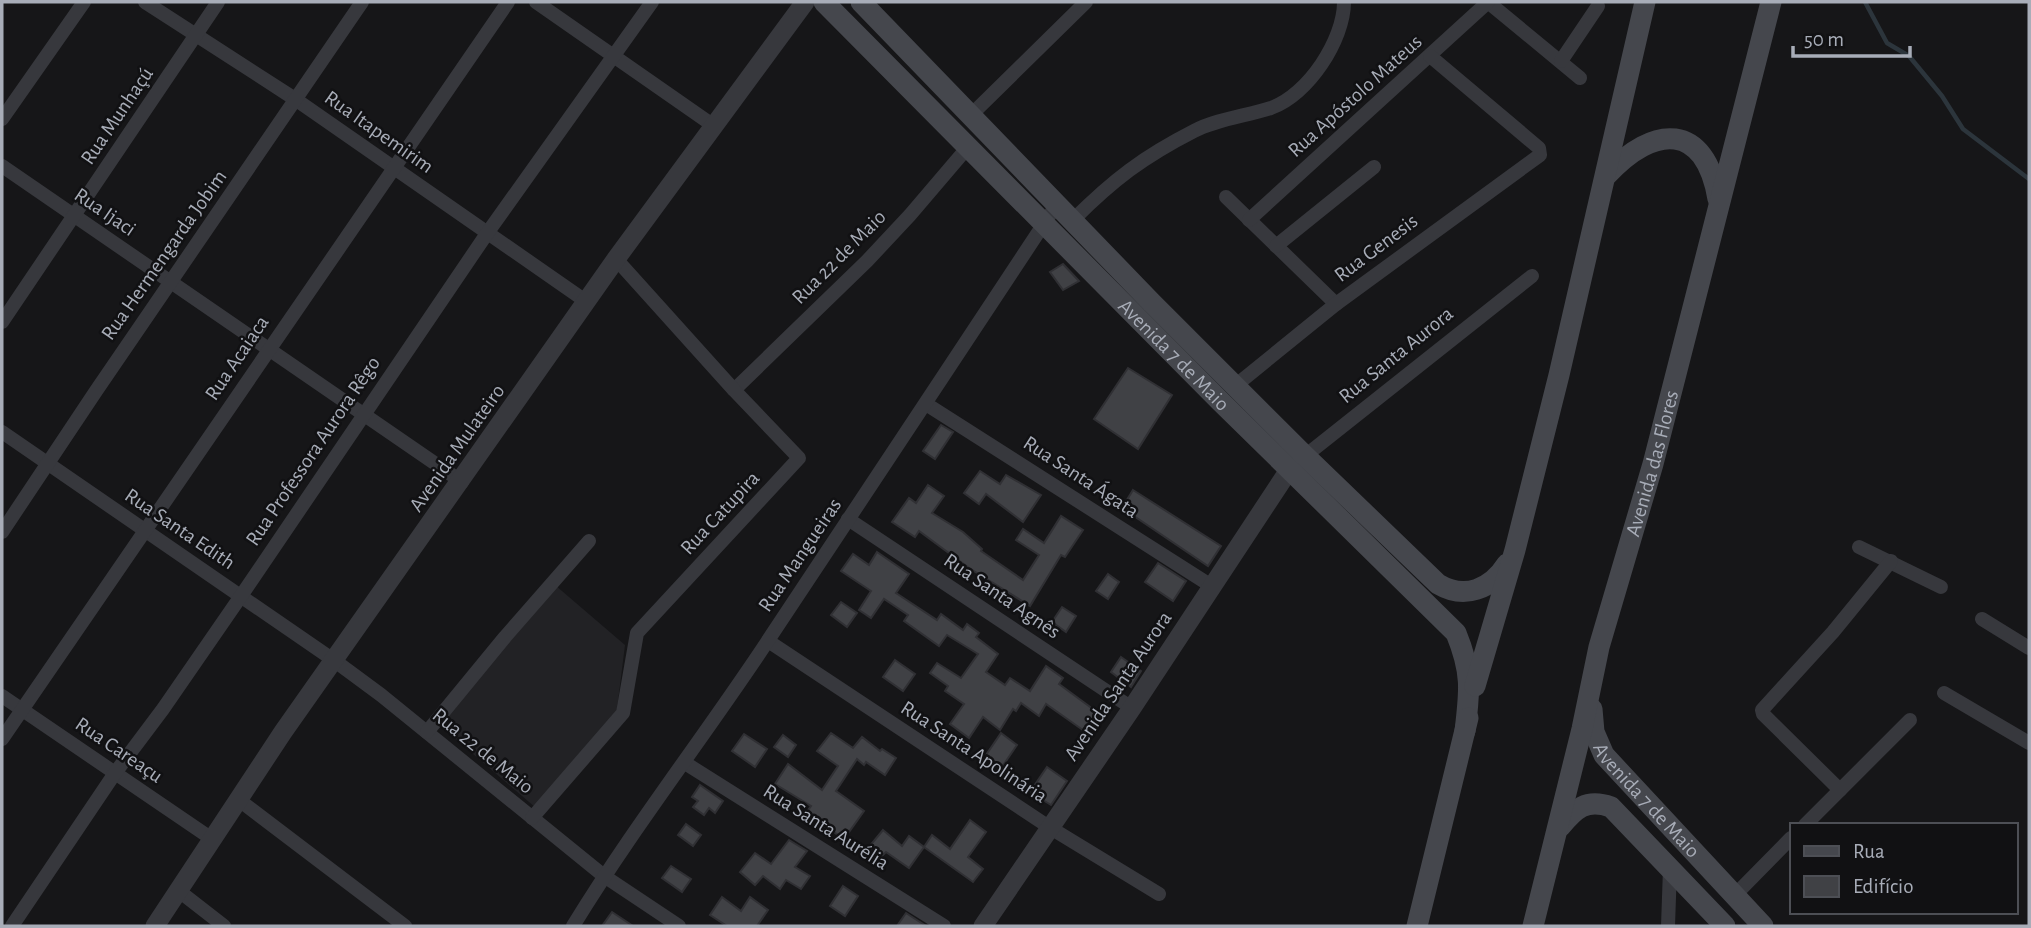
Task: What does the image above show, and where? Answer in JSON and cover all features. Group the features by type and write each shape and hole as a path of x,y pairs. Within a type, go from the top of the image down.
{"main road":[{"name":"Avenida 7 de Maio","path":"824,2 1044,224 1296,463 1438,584 1447,590 1471,591 1491,583 1498,578 1515,550"},
{"path":"1417,926 1480,666 1515,550 1645,2"},
{"name":"Avenida das Flores","path":"1533,926 1599,648 1653,464 1770,2"},
{"name":"Avenida 7 de Maio","path":"870,5 971,116 1235,386 1296,463 1456,633 1469,672 1470,694 1465,731"},
{"path":"1605,177 1639,146 1669,138 1696,149 1707,161 1714,176 1719,204"},
{"name":"Avenida 7 de Maio","path":"1599,648 1592,718 1594,732 1604,755 1763,926"},
{"name":"Avenida 7 de Maio","path":"1558,829 1573,811 1586,804 1599,803 1611,807 1726,926"}],"street":[{"path":"2,119 84,2"},
{"name":"Rua Itapemirim","path":"145,2 295,99 587,302"},
{"name":"Rua Munhaçú","path":"2,322 75,218 218,2"},
{"name":"Rua Hermengarda Jobim","path":"2,533 362,2"},
{"name":"Rua Acaiaca","path":"2,739 508,2"},
{"path":"536,2 714,126"},
{"name":"Rua Professora Aurora Rêgo","path":"12,926 115,772 163,709 241,596 488,232 652,2"},
{"name":"Avenida Mulateiro","path":"155,926 283,733 617,259 805,2"},
{"path":"971,116 1086,2"},
{"path":"1073,220 1106,187 1146,157 1198,129 1275,107 1302,87 1326,56 1337,36 1344,2"},
{"path":"1488,2 1580,78"},
{"name":"Rua Apóstolo Mateus","path":"1249,220 1488,2"},
{"path":"1560,61 1598,6"},
{"name":"Rua Genesis","path":"1235,386 1336,304 1540,155 1539,148 1430,56"},
{"name":"Rua 22 de Maio","path":"734,390 867,261 911,215 968,147"},
{"name":"Rua Ijaci","path":"2,166 461,482"},
{"path":"1276,246 1374,167"},
{"path":"1226,197 1336,304"},
{"name":"Rua Mangueiras","path":"573,926 604,876 768,641 1057,204"},
{"name":"Rua Catupira","path":"532,818 623,713 637,633 799,458 617,259"},
{"name":"Rua Santa Aurora","path":"1296,463 1532,276"},
{"name":"Rua Santa Ágata","path":"926,404 1213,587"},
{"name":"Rua Santa Edith","path":"2,432 335,660"},
{"name":"Avenida Santa Aurora","path":"983,926 1296,463"},
{"name":"Rua Santa Agnês","path":"848,519 1132,708"},
{"path":"427,732 589,541"},
{"path":"1859,547 1941,587"},
{"path":"1840,790 1762,710 1833,632 1891,561"},
{"path":"1982,619 2029,648"},
{"name":"Rua Santa Apolinária","path":"768,641 1049,827 1158,894"},
{"name":"Rua 22 de Maio","path":"335,660 604,876"},
{"path":"1944,693 2029,743"},
{"name":"Rua Careaçu","path":"2,696 212,839"},
{"path":"1807,823 1910,720"},
{"name":"Rua Santa Aurélia","path":"685,763 944,926"},
{"path":"239,800 405,926"},
{"path":"1735,894 1790,839"},
{"path":"1668,926 1670,868"},
{"path":"604,876 679,926"},
{"path":"179,891 224,926"}],"shaded area":[{"path":"555,585 625,645 616,717 536,808 438,724"}],"building":[{"path":"1063,264 1079,281 1063,290 1050,272"},
{"path":"1128,368 1172,395 1138,449 1094,419"},
{"path":"941,425 953,432 935,459 923,451"},
{"path":"980,471 1000,484 1006,475 1041,495 1023,522 986,494 979,504 964,493"},
{"path":"928,485 944,496 932,513 963,532 982,549 981,551 1023,580 1039,555 1016,540 1023,529 1044,543 1061,516 1083,530 1065,557 1061,555 1030,606 969,568 919,531 915,537 892,522 909,498 916,503"},
{"path":"1133,490 1221,546 1208,566 1122,508"},
{"path":"877,552 909,574 896,593 937,620 941,614 963,630 967,624 979,633 976,637 998,654 986,672 1005,685 1010,678 1030,691 1046,666 1063,678 1059,684 1101,715 1087,733 1046,704 1039,716 1021,703 1016,711 1013,709 1000,730 983,717 969,738 950,724 964,704 945,691 948,686 930,673 937,663 961,678 978,654 947,635 939,646 904,621 908,615 884,599 871,618 859,610 871,591 841,571 853,554 869,565"},
{"path":"1158,563 1186,581 1173,601 1145,582"},
{"path":"1108,574 1119,582 1108,599 1096,591"},
{"path":"841,602 857,613 847,627 831,615"},
{"path":"1062,607 1076,616 1066,632 1052,622"},
{"path":"1121,657 1141,671 1131,687 1111,672"},
{"path":"895,660 915,674 903,691 883,677"},
{"path":"831,733 853,748 862,737 880,751 882,749 896,758 885,775 857,759 836,791 864,811 844,839 804,816 811,806 775,784 788,764 822,790 838,766 817,751"},
{"path":"1001,733 1017,745 1002,767 986,755"},
{"path":"744,734 767,749 755,767 732,751"},
{"path":"783,735 796,745 788,757 774,747"},
{"path":"1047,767 1067,781 1051,805 1030,792"},
{"path":"700,785 723,801 715,813 709,808 704,815 693,807 698,801 692,797"},
{"path":"970,820 986,832 968,857 983,869 973,882 924,847 932,835 950,849"},
{"path":"686,824 701,835 693,846 678,835"},
{"path":"883,830 902,846 909,836 924,847 909,868 886,852 880,858 868,848"},
{"path":"789,840 807,851 795,867 810,876 801,889 786,880 780,889 763,876 755,885 740,872 755,853 771,864"},
{"path":"671,866 691,879 682,892 662,878"},
{"path":"843,886 858,896 845,916 830,906"},
{"path":"722,897 741,911 750,897 768,910 757,926 727,926 710,915"},
{"path":"612,912 633,926 602,926"},
{"path":"906,913 926,926 897,926"}],"waterway":[{"path":"1865,2 1887,43 1909,56 1942,96 1963,129 2029,179"}]}
